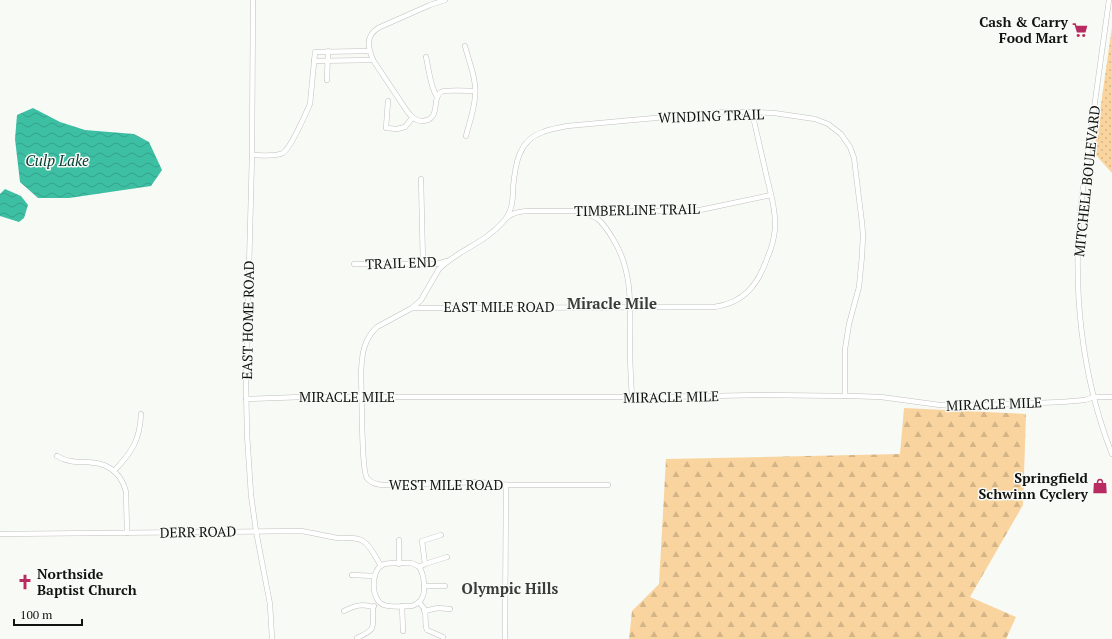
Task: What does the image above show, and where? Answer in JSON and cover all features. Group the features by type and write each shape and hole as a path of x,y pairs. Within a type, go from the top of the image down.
{"street":[{"name":"EAST HOME ROAD","path":"253,0 252,155 246,399 251,495 256,531 270,604 272,639"},
{"path":"443,0 378,28 371,34 369,39 369,51 373,60 412,118 419,121 423,121 431,117 435,111 437,97 441,93 475,91"},
{"name":"MITCHELL BOULEVARD","path":"1109,0 1081,203 1078,244 1078,278 1082,327 1088,367 1094,397 1112,454"},
{"path":"465,46 475,83 475,99 466,136"},
{"path":"327,80 328,51"},
{"path":"252,155 278,154 287,149 310,104 315,52 369,51"},
{"path":"426,57 434,92 437,97"},
{"path":"314,61 373,60"},
{"path":"388,101 386,128 397,129 405,127 412,118"},
{"name":"EAST MILE ROAD","path":"362,397 361,359 362,351 368,338 377,327 412,308 714,307 729,304 742,297 753,287 766,263 775,230 771,195 752,112"},
{"name":"WINDING TRAIL","path":"412,308 420,300 439,269 448,260 485,239 505,220 512,208 515,166 519,154 523,147 532,138 543,132 567,126 594,123 706,114 752,112 800,116 822,121 832,126 847,141 852,152 862,223 862,256 859,287 847,334 844,366 845,396"},
{"path":"421,179 423,264"},
{"name":"TIMBERLINE TRAIL","path":"505,220 513,213 518,212 690,211 771,195"},
{"path":"580,211 598,219 610,233 624,261 628,277 630,296 632,398"},
{"name":"TRAIL END","path":"354,264 436,264 448,260"},
{"name":"MIRACLE MILE","path":"246,399 302,397 632,398 759,395 881,397 958,406 1068,401 1085,400 1094,397 1112,397"},
{"name":"WEST MILE ROAD","path":"362,397 364,469 366,477 375,484 478,482 506,485 608,485"},
{"path":"114,471 127,457 134,446 140,427 141,414"},
{"path":"57,456 65,460 99,463 114,471 122,480 126,492 127,533"},
{"path":"505,639 506,485"},
{"name":"DERR ROAD","path":"0,534 301,531 339,538 359,539 370,549 381,566"},
{"path":"424,564 422,541 441,535"},
{"path":"399,540 400,564"},
{"path":"419,567 447,557"},
{"path":"411,563 419,567 423,576 424,586 422,598 419,602 412,606 382,605 378,602 374,592 377,570 386,564 400,564 411,563"},
{"path":"352,576 375,576"},
{"path":"424,586 445,586"},
{"path":"357,638 372,629 373,607 378,602"},
{"path":"419,602 424,608 427,630 443,637"},
{"path":"344,611 363,604 373,607"},
{"path":"402,606 403,631"},
{"path":"424,611 438,608 450,609"}],"green space":[{"path":"1112,27 1112,173 1094,153"},
{"path":"904,408 1026,414 1023,505 970,597 1016,617 1006,639 629,639 632,611 659,584 666,459 900,454"}],"water":[{"name":"Culp Lake","path":"33,108 60,122 85,130 134,134 149,142 162,170 151,186 69,198 38,198 20,182 15,139 17,115"},
{"path":"5,189 21,196 28,205 24,218 19,222 0,216 0,194"}],"place":[{"name":"Cash & Carry Food Mart","path":"1080,30"},
{"name":"Springfield Schwinn Cyclery","path":"1100,486"},
{"name":"Northside Baptist Church","path":"25,582"}],"district":[{"name":"Miracle Mile","path":"612,304"},
{"name":"Olympic Hills","path":"510,589"}]}
